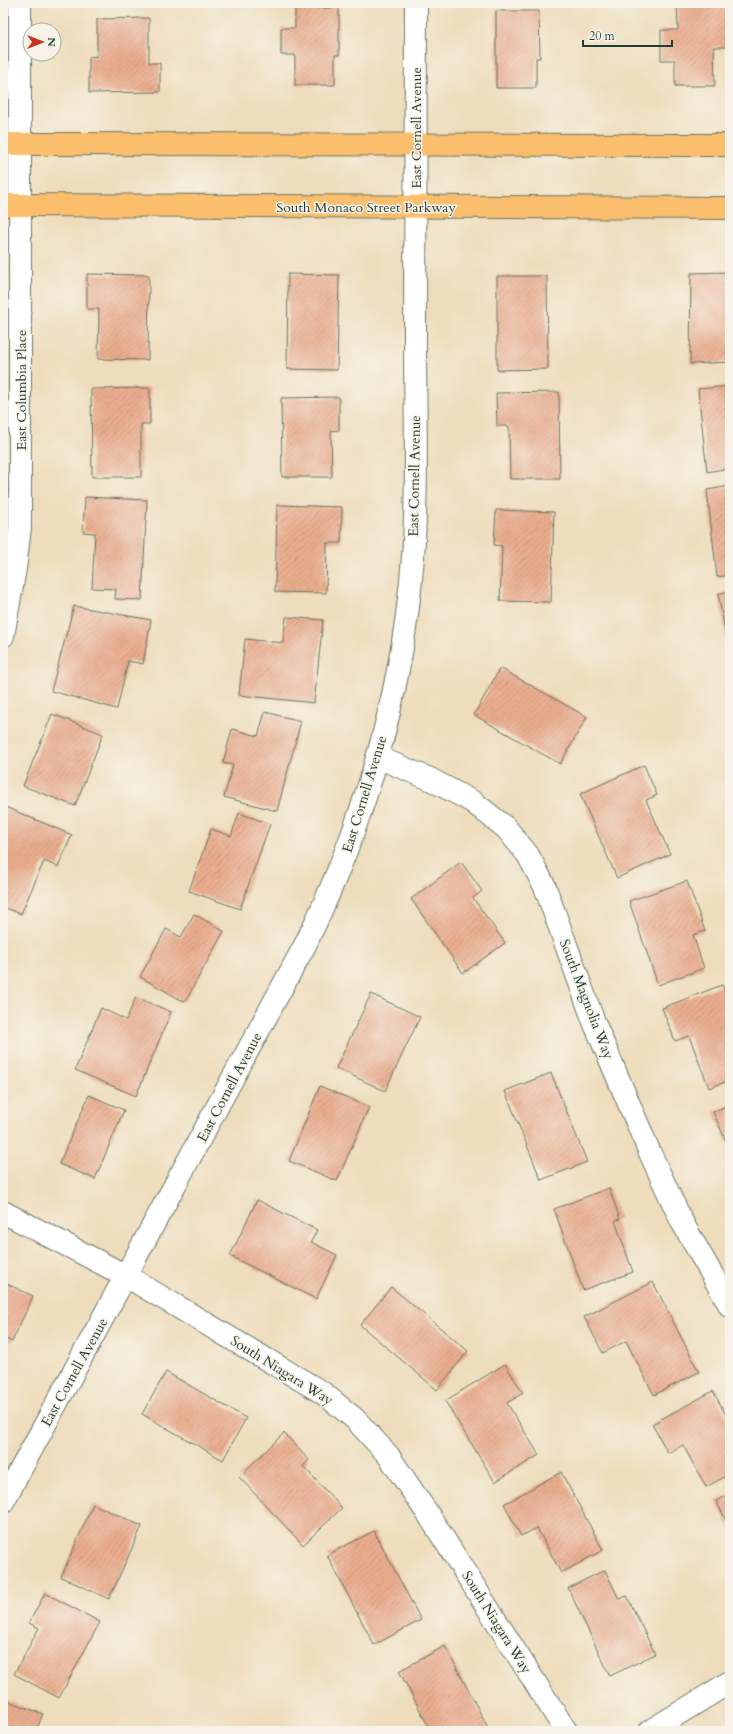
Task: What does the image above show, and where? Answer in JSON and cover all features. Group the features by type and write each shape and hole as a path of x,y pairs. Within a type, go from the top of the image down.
{"main road":[{"path":"11,144 730,145"},
{"name":"South Monaco Street Parkway","path":"11,205 730,208"}],"street":[{"name":"East Columbia Place","path":"3,636 16,569 12,525 11,144 20,3"},
{"name":"East Cornell Avenue","path":"3,1502 305,945 325,905 347,851 362,808 377,757 392,699 400,655 407,612 413,557 416,3"},
{"name":"South Magnolia Way","path":"377,757 430,779 473,802 506,828 528,855 545,887 594,1022 650,1153 682,1222 730,1306"},
{"name":"South Niagara Way","path":"3,1212 126,1276 323,1393 355,1419 388,1455 430,1517 566,1731"},
{"path":"650,1731 730,1682"}],"building":[{"path":"677,3 730,3 730,47 714,47 715,86 675,86 675,60 661,60 661,30 678,30"},
{"path":"295,8 339,8 339,55 335,55 335,85 295,85 295,55 281,55 281,28 295,28"},
{"path":"496,11 539,11 540,58 536,58 536,88 496,88"},
{"path":"149,18 149,63 160,63 160,92 89,93 89,57 97,56 97,19"},
{"path":"730,272 730,362 690,364 691,273"},
{"path":"87,274 149,275 148,360 98,359 99,309 87,309"},
{"path":"288,274 339,275 337,370 287,369"},
{"path":"497,276 547,276 548,369 497,370"},
{"path":"730,386 730,468 707,472 698,389"},
{"path":"150,388 150,424 141,424 141,477 92,477 91,389"},
{"path":"559,392 560,479 510,479 509,426 497,426 496,393"},
{"path":"339,397 339,430 331,431 332,477 282,477 281,398"},
{"path":"730,486 730,575 717,577 707,490"},
{"path":"85,497 147,500 142,600 115,599 116,589 92,588 95,533 83,532"},
{"path":"277,505 342,507 341,543 327,543 326,593 275,592"},
{"path":"496,510 554,512 551,602 500,601 502,546 494,545"},
{"path":"730,591 730,641 727,641 718,594"},
{"path":"74,606 151,620 143,664 128,661 117,709 51,691"},
{"path":"286,617 323,620 314,703 239,695 245,639 283,643"},
{"path":"500,668 587,717 560,764 474,715"},
{"path":"265,712 301,721 277,811 224,797 233,765 223,763 232,729 258,736"},
{"path":"52,714 103,734 75,806 23,786"},
{"path":"644,765 657,795 646,800 670,854 617,878 580,794"},
{"path":"3,806 72,835 58,867 44,861 21,914 3,907"},
{"path":"239,813 270,824 240,909 189,891 211,829 231,836"},
{"path":"461,862 482,891 473,898 505,943 463,973 411,899"},
{"path":"687,881 705,931 693,935 704,968 658,985 629,901"},
{"path":"194,914 224,931 185,1002 140,977 166,929 181,937"},
{"path":"722,985 729,1001 730,1000 730,1080 709,1088 689,1036 675,1041 662,1008"},
{"path":"371,994 420,1017 385,1091 336,1068"},
{"path":"136,997 171,1012 136,1096 75,1070 101,1008 126,1020"},
{"path":"551,1073 587,1162 541,1180 505,1091"},
{"path":"320,1086 369,1107 337,1181 289,1161"},
{"path":"89,1095 124,1110 95,1179 59,1164"},
{"path":"730,1104 730,1141 727,1143 713,1112"},
{"path":"609,1188 620,1219 615,1221 633,1272 583,1290 554,1209"},
{"path":"257,1200 317,1230 311,1242 337,1255 316,1299 230,1256"},
{"path":"3,1282 33,1296 12,1342 3,1337"},
{"path":"653,1282 699,1372 654,1395 626,1341 603,1353 584,1317"},
{"path":"391,1287 468,1351 437,1390 360,1325"},
{"path":"505,1364 523,1393 507,1403 539,1455 495,1482 445,1401"},
{"path":"166,1372 246,1418 223,1460 142,1414"},
{"path":"713,1391 730,1423 730,1474 706,1487 683,1445 668,1453 652,1424"},
{"path":"284,1433 309,1460 303,1466 342,1508 303,1545 239,1477"},
{"path":"561,1472 603,1550 561,1573 537,1528 521,1536 504,1504"},
{"path":"730,1494 730,1528 716,1501"},
{"path":"93,1504 142,1526 109,1599 61,1577"},
{"path":"374,1531 421,1620 374,1645 327,1555"},
{"path":"605,1570 619,1599 627,1596 655,1654 610,1676 568,1588"},
{"path":"45,1593 100,1622 59,1698 14,1674 39,1628 29,1623"},
{"path":"445,1646 490,1731 431,1731 399,1671"},
{"path":"3,1699 43,1714 36,1731 3,1731"}]}
